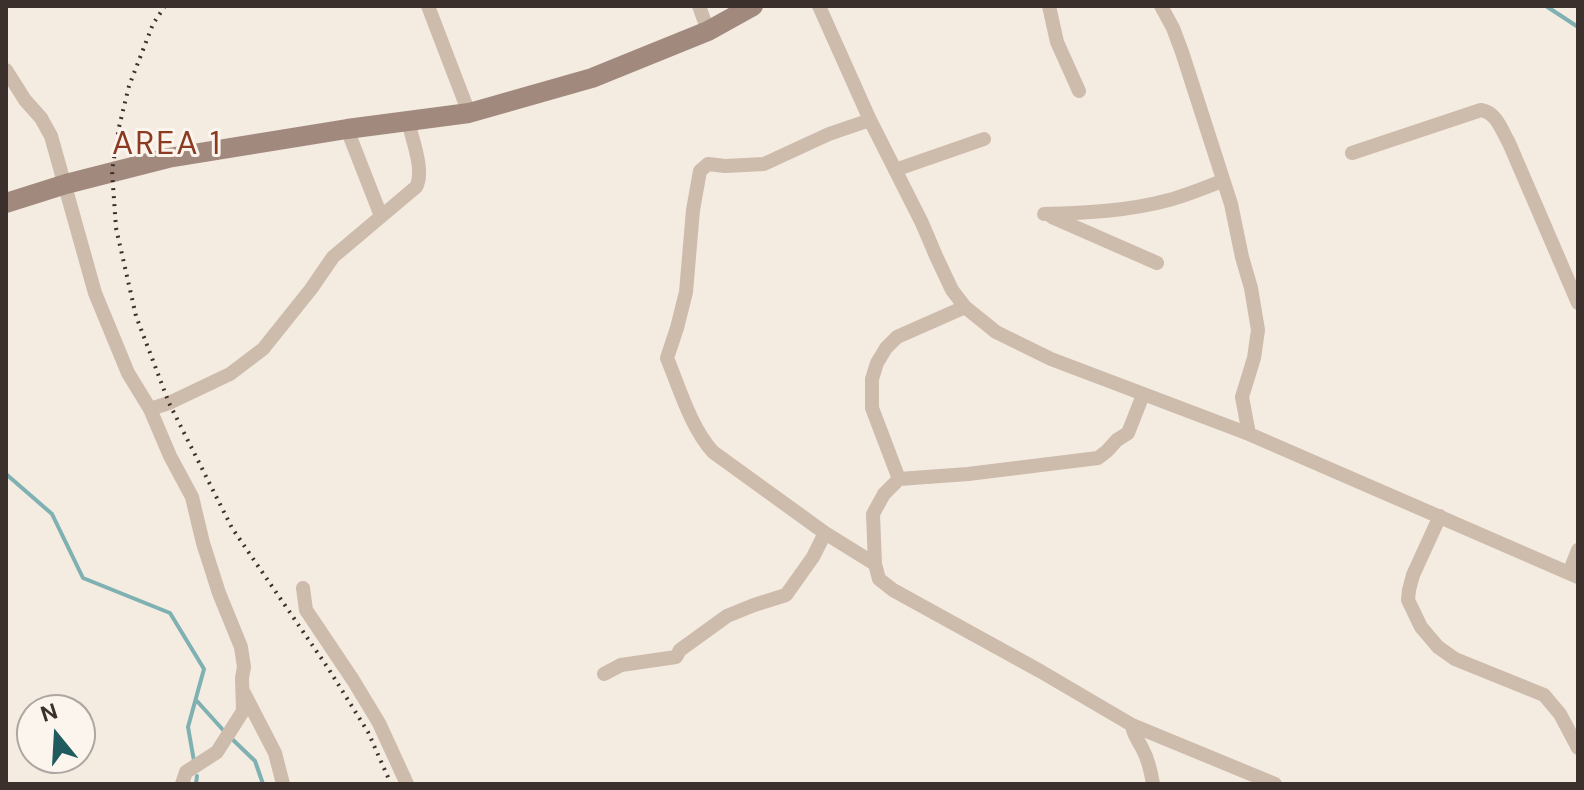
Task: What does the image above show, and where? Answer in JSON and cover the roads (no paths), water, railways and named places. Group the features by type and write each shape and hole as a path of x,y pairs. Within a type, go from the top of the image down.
{"main road":[{"path":"6,203 168,158 469,113 592,78 708,31 753,6"}],"street":[{"path":"428,6 469,113"},
{"path":"699,6 708,31"},
{"path":"819,6 952,290 965,307 996,332 1051,359 1249,434 1574,575 1578,550"},
{"path":"1049,6 1057,42 1079,91"},
{"path":"1161,6 1182,52 1231,204 1251,288 1258,330 1254,358 1242,397 1249,434"},
{"path":"6,70 14,96 46,127 66,184 95,293 128,373 150,409 192,497 219,593 241,647 243,711 217,752 186,772 182,784"},
{"path":"1352,153 1481,110 1490,112 1509,143 1578,303"},
{"path":"870,120 829,134 764,164 708,164 700,171 693,210 686,292 667,358 698,431 713,452 825,533 875,564"},
{"path":"150,409 230,374 263,349 333,257 416,187 420,171 408,121"},
{"path":"347,129 381,216"},
{"path":"895,170 984,139"},
{"path":"1157,263 1044,214 1097,213 1137,207 1169,200 1222,181"},
{"path":"899,479 872,408 872,379 877,363 897,337 965,307"},
{"path":"1143,395 1128,433 1098,458 899,479 884,494 873,514 875,564 879,579 893,590 1132,725 1275,784"},
{"path":"1440,516 1409,590 1408,600 1421,627 1438,647 1455,659 1544,695 1560,714 1578,748"},
{"path":"604,674 621,665 676,657 680,650 727,616 786,595 813,557 825,533"},
{"path":"303,588 306,610 379,723 407,784"},
{"path":"243,691 275,753 283,784"},
{"path":"1132,725 1146,756 1153,784"}],"waterway":[{"path":"1546,6 1578,27"},
{"path":"6,474 52,514 83,578 170,613 204,669 188,727 194,761"},
{"path":"196,700 224,731"},
{"path":"231,738 255,761 263,784"},
{"path":"196,784 197,776"}],"railway":[{"path":"165,6 153,24 129,86 112,171 116,228 136,316 169,403 232,528 368,732 391,784"}],"district":[{"name":"AREA 1","path":"167,146"}]}
